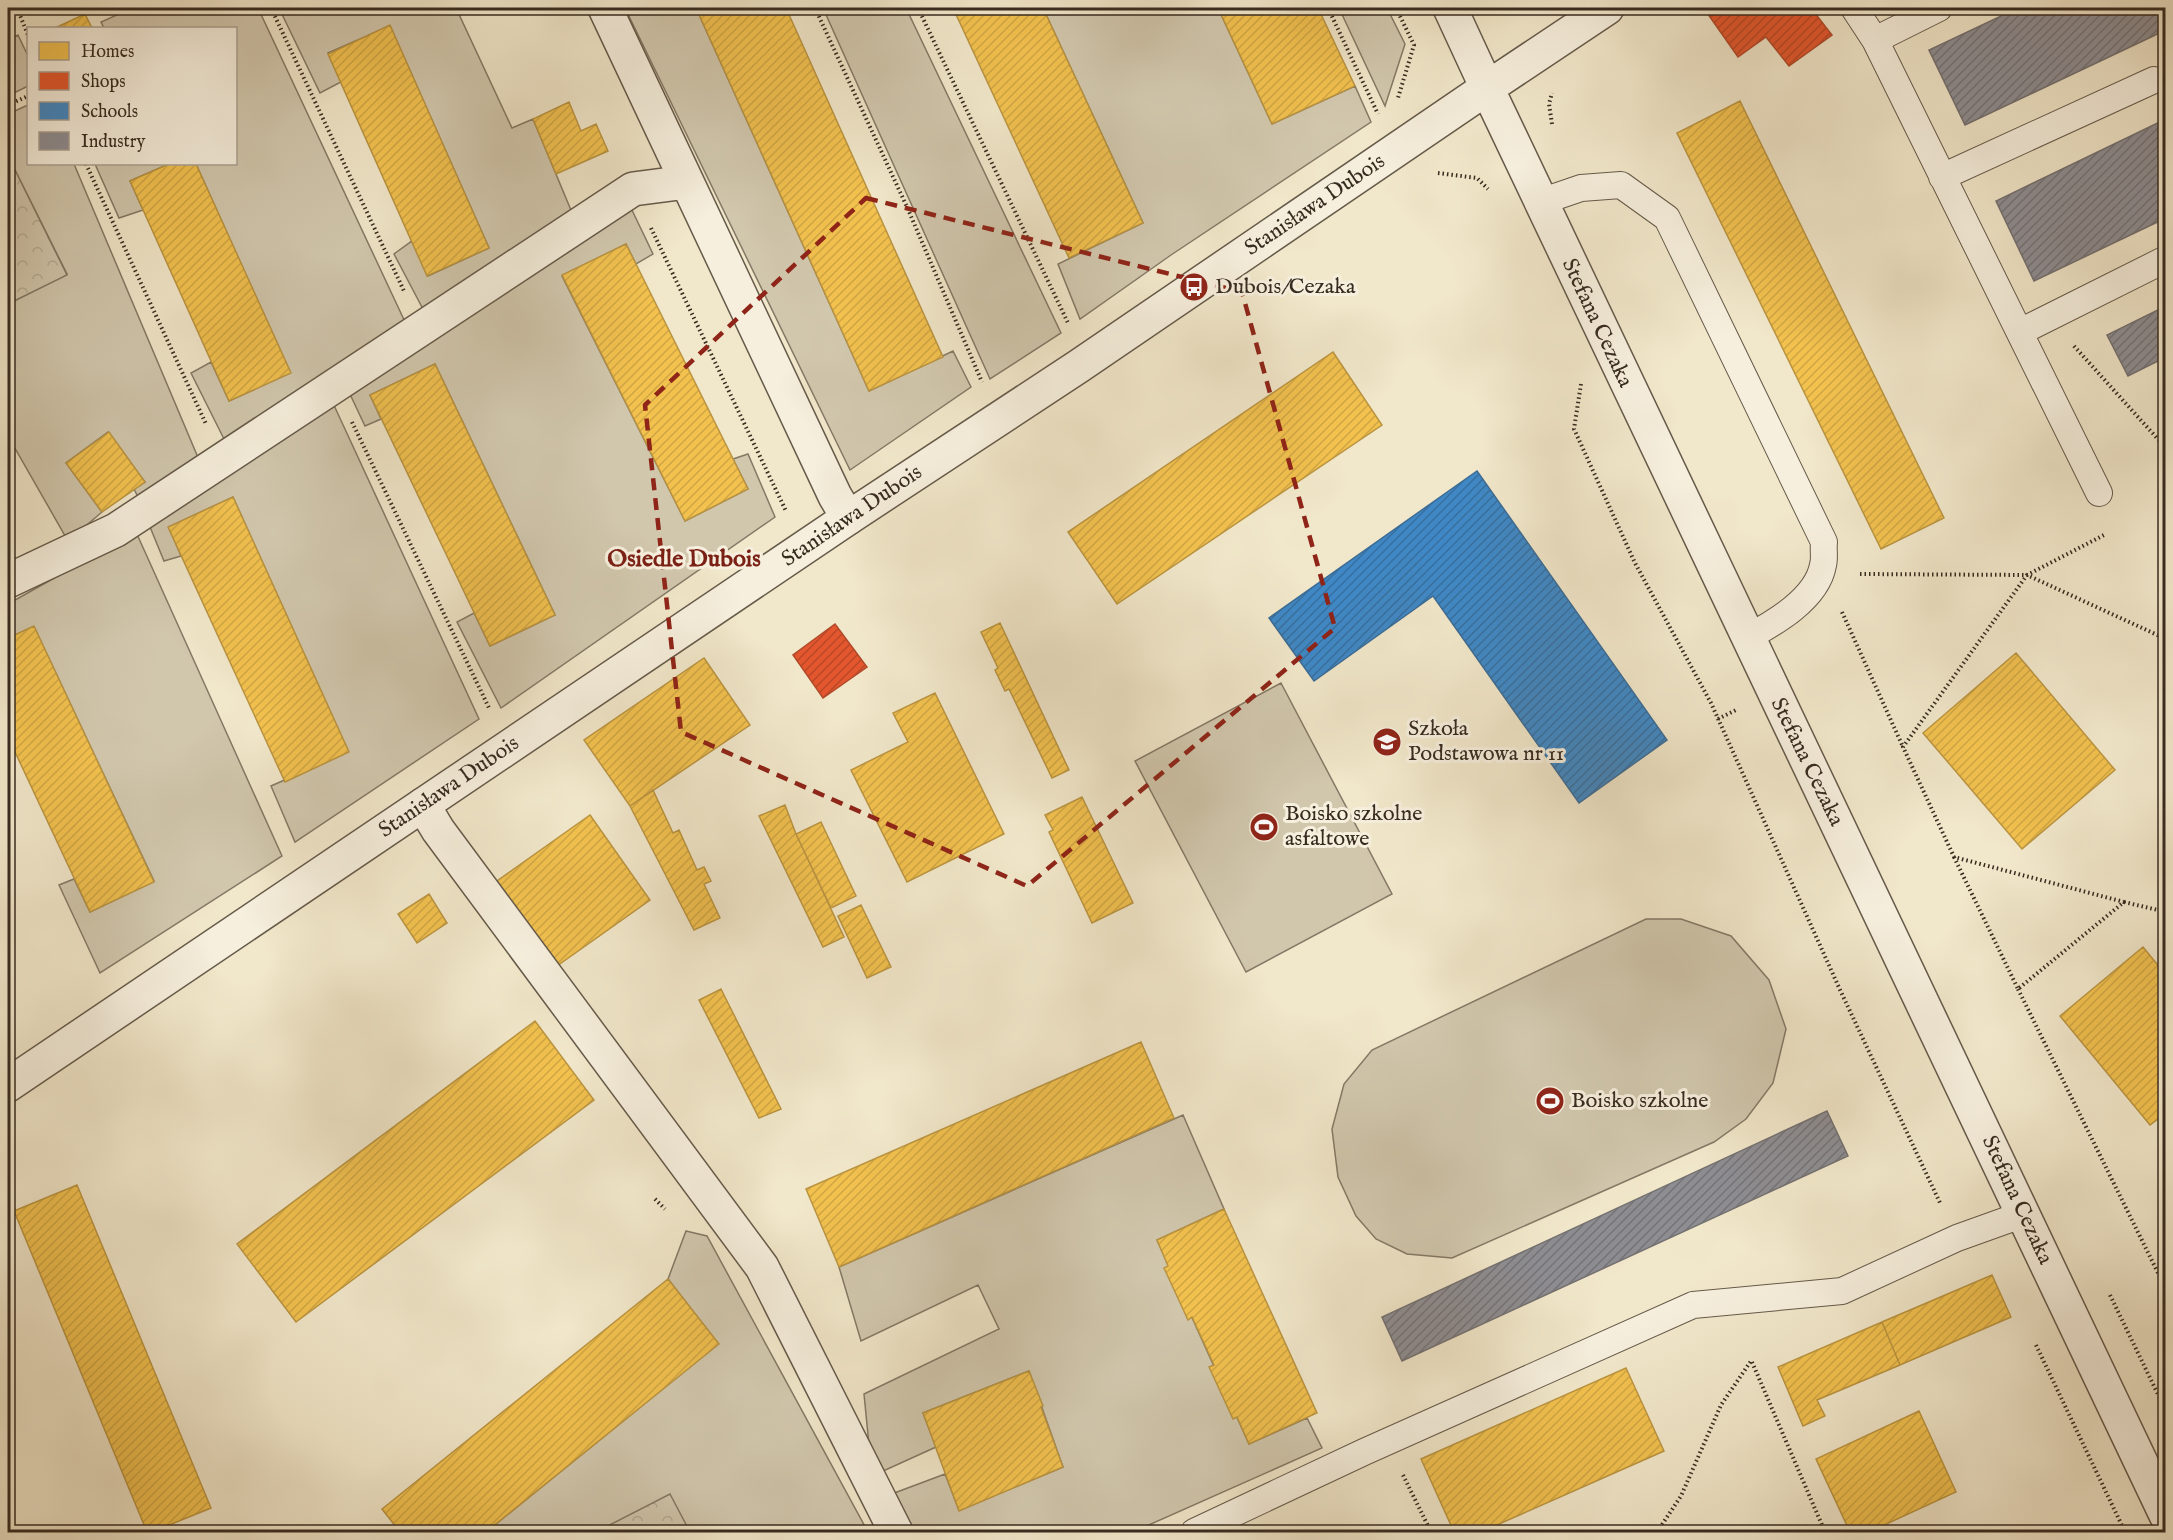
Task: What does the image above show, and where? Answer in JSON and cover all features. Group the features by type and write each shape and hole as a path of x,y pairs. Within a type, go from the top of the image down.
{"street":[{"path":"605,8 835,496 848,518"},
{"name":"Stefana Cezaka","path":"1450,8 1747,638 2166,1515"},
{"name":"Stanisława Dubois","path":"8,1085 848,518 1079,366 1606,8"},
{"path":"8,581 116,530 633,189 687,182"},
{"path":"423,805 438,830 762,1267 896,1533"}],"lane":[{"path":"1854,8 1875,40 2099,493"},
{"path":"1875,40 1939,8"},
{"path":"1942,177 2154,80"},
{"path":"1540,202 1581,188 1621,185 1667,218 1824,542 1823,566 1810,591 1786,615 1747,638"},
{"path":"2020,332 2166,259"},
{"path":"1194,1533 1364,1452 1693,1305 1842,1291 1957,1238 2024,1214"}],"path":[{"path":"16,8 27,33"},
{"path":"272,8 422,330"},
{"path":"815,8 907,207 983,384"},
{"path":"918,8 1070,327"},
{"path":"1396,8 1414,45 1397,100"},
{"path":"1553,131 1549,104 1555,81 1569,57 1558,41"},
{"path":"8,105 27,96"},
{"path":"86,165 222,460"},
{"path":"1431,173 1477,178 1490,192"},
{"path":"633,189 787,514"},
{"path":"2020,332 2047,328 2063,333 2166,448"},
{"path":"1582,378 1574,429 1635,563 1711,703 1841,992 1957,1238"},
{"path":"336,386 490,711"},
{"path":"1903,747 2027,574 2104,535"},
{"path":"1856,574 2027,574 2166,639"},
{"path":"1839,606 2018,989 2161,1279 2166,1275"},
{"path":"1954,856 2166,912"},
{"path":"2018,989 2124,902"},
{"path":"2109,1292 2166,1411"},
{"path":"2033,1338 2125,1533"},
{"path":"1657,1533 1681,1496 1721,1405 1751,1361 1825,1533"},
{"path":"1398,1465 1431,1533"}],"highlighted area":[{"path":"866,198 1242,292 1335,628 1027,886 681,732 645,405"}],"green space":[{"path":"132,8 258,8 406,324 225,441 191,373 211,362 229,401 290,373 196,165 237,165 237,27 104,27 101,22"},
{"path":"279,8 456,8 512,128 533,119 573,215 424,311 394,254 412,241 428,276 489,248 390,26 328,53 341,82 320,93"},
{"path":"625,8 696,8 869,391 953,351 971,387 850,470"},
{"path":"823,8 906,8 1061,333 990,379"},
{"path":"1043,8 1218,8 1272,124 1355,86 1371,122 1171,255 1080,319 1058,264 1143,223"},
{"path":"1339,8 1387,8 1405,44 1385,106"},
{"path":"18,35 27,54 27,86 8,96 8,40"},
{"path":"27,105 27,165 74,165 202,467 139,499 134,489 145,482 108,432 66,463 102,512 68,541 8,436 8,304 67,274 10,160 8,161 8,114"},
{"path":"10,160 67,275 8,304 8,161"},
{"path":"95,165 167,165 130,181 143,210 119,218"},
{"path":"631,208 653,254 636,264 626,244 562,276 685,521 748,489 733,459 748,454 775,517 501,708 457,622 474,613 490,646 555,615 435,364 370,395 381,419 365,426 348,390"},
{"path":"332,401 479,719 295,842 271,786 348,752 233,497 169,527 181,556 164,561 148,522"},
{"path":"136,532 282,856 100,973 59,885 74,879 90,912 154,881 34,627 8,638 8,604"},
{"name":"Boisko szkolne asfaltowe","path":"1281,683 1392,894 1246,972 1135,761"},
{"name":"Boisko szkolne","path":"1646,919 1681,919 1731,936 1769,980 1786,1029 1773,1083 1746,1119 1714,1142 1452,1258 1407,1254 1376,1239 1356,1216 1338,1177 1332,1129 1344,1084 1372,1050"},
{"path":"1183,1115 1224,1209 1157,1240 1249,1444 1307,1418 1322,1448 1133,1532 907,1532 889,1495 945,1474 959,1510 1063,1467 1029,1371 923,1413 936,1447 881,1472 869,1445 864,1394 999,1329 978,1285 861,1341 839,1267"},
{"path":"686,1231 707,1236 868,1532 486,1532 718,1344 668,1279"},
{"path":"670,1494 690,1532 596,1532"}],"building: Homes":[{"path":"696,8 786,8 943,357 869,391"},
{"path":"953,8 1043,8 1143,223 1069,258"},
{"path":"1218,8 1318,8 1355,86 1272,124"},
{"path":"85,14 92,27 57,27"},
{"path":"390,25 489,248 427,276 328,54"},
{"path":"1740,101 1944,518 1881,549 1677,133"},
{"path":"569,102 581,131 596,124 608,151 556,174 533,119"},
{"path":"167,165 196,165 291,373 229,401 130,181"},
{"path":"626,244 748,489 685,521 562,275"},
{"path":"1333,352 1382,425 1117,604 1068,532"},
{"path":"435,364 555,615 490,646 370,395"},
{"path":"109,432 145,482 102,512 66,463"},
{"path":"233,497 349,752 285,782 168,527"},
{"path":"1000,623 1069,770 1052,778 1009,689 1005,691 995,670 998,668 981,632"},
{"path":"34,626 154,882 90,912 8,737 8,638"},
{"path":"2016,653 2115,770 2022,849 1923,733"},
{"path":"704,658 750,725 630,806 584,740"},
{"path":"935,693 1004,834 907,882 851,770 908,742 893,713"},
{"path":"653,790 673,833 679,830 697,870 704,867 711,881 704,884 720,918 694,930 630,806"},
{"path":"1082,797 1133,903 1092,923 1049,832 1053,830 1045,815"},
{"path":"785,805 844,937 823,947 759,816"},
{"path":"590,815 650,900 557,966 497,881"},
{"path":"821,822 856,896 831,908 796,834"},
{"path":"429,894 447,923 417,943 398,914"},
{"path":"861,905 891,967 867,978 838,916"},
{"path":"2143,947 2166,975 2166,1113 2150,1125 2060,1016"},
{"path":"721,989 781,1109 759,1118 699,1000"},
{"path":"535,1021 594,1100 296,1322 237,1244"},
{"path":"1141,1042 1174,1118 839,1267 806,1189"},
{"path":"77,1185 211,1508 152,1532 147,1532 14,1211"},
{"path":"1224,1209 1317,1413 1249,1444 1237,1417 1233,1419 1209,1367 1214,1365 1192,1317 1188,1320 1164,1268 1168,1266 1157,1240"},
{"path":"1992,1275 2011,1317 1900,1365 1882,1322"},
{"path":"668,1279 719,1344 486,1532 400,1532 382,1509"},
{"path":"1882,1322 1900,1365 1817,1400 1825,1416 1803,1426 1778,1367"},
{"path":"1626,1368 1664,1451 1481,1532 1454,1532 1421,1459"},
{"path":"1029,1371 1063,1467 959,1511 923,1413"},
{"path":"1919,1411 1956,1492 1869,1532 1850,1532 1816,1459"}],"building: Shops":[{"path":"1708,8 1811,8 1832,35 1789,66 1766,37 1738,57 1705,10"},
{"path":"835,624 867,667 823,698 793,655"}],"building: Schools":[{"path":"1477,471 1667,740 1579,803 1433,596 1314,681 1269,618"}],"building: Industry":[{"path":"2018,8 2166,8 2166,30 1965,125 1929,50"},
{"path":"2166,119 2166,218 2034,281 1996,201"},
{"path":"2166,306 2166,357 2128,376 2107,335"},
{"path":"1827,1111 1848,1156 1402,1361 1382,1317"}],"place":[{"name":"Dubois/Cezaka","path":"1194,287"},
{"name":"Szkoła Podstawowa nr 11","path":"1387,742"},
{"name":"Boisko szkolne asfaltowe","path":"1264,827"},
{"name":"Boisko szkolne","path":"1550,1101"}],"district":[{"name":"Osiedle Dubois","path":"684,559"}]}
